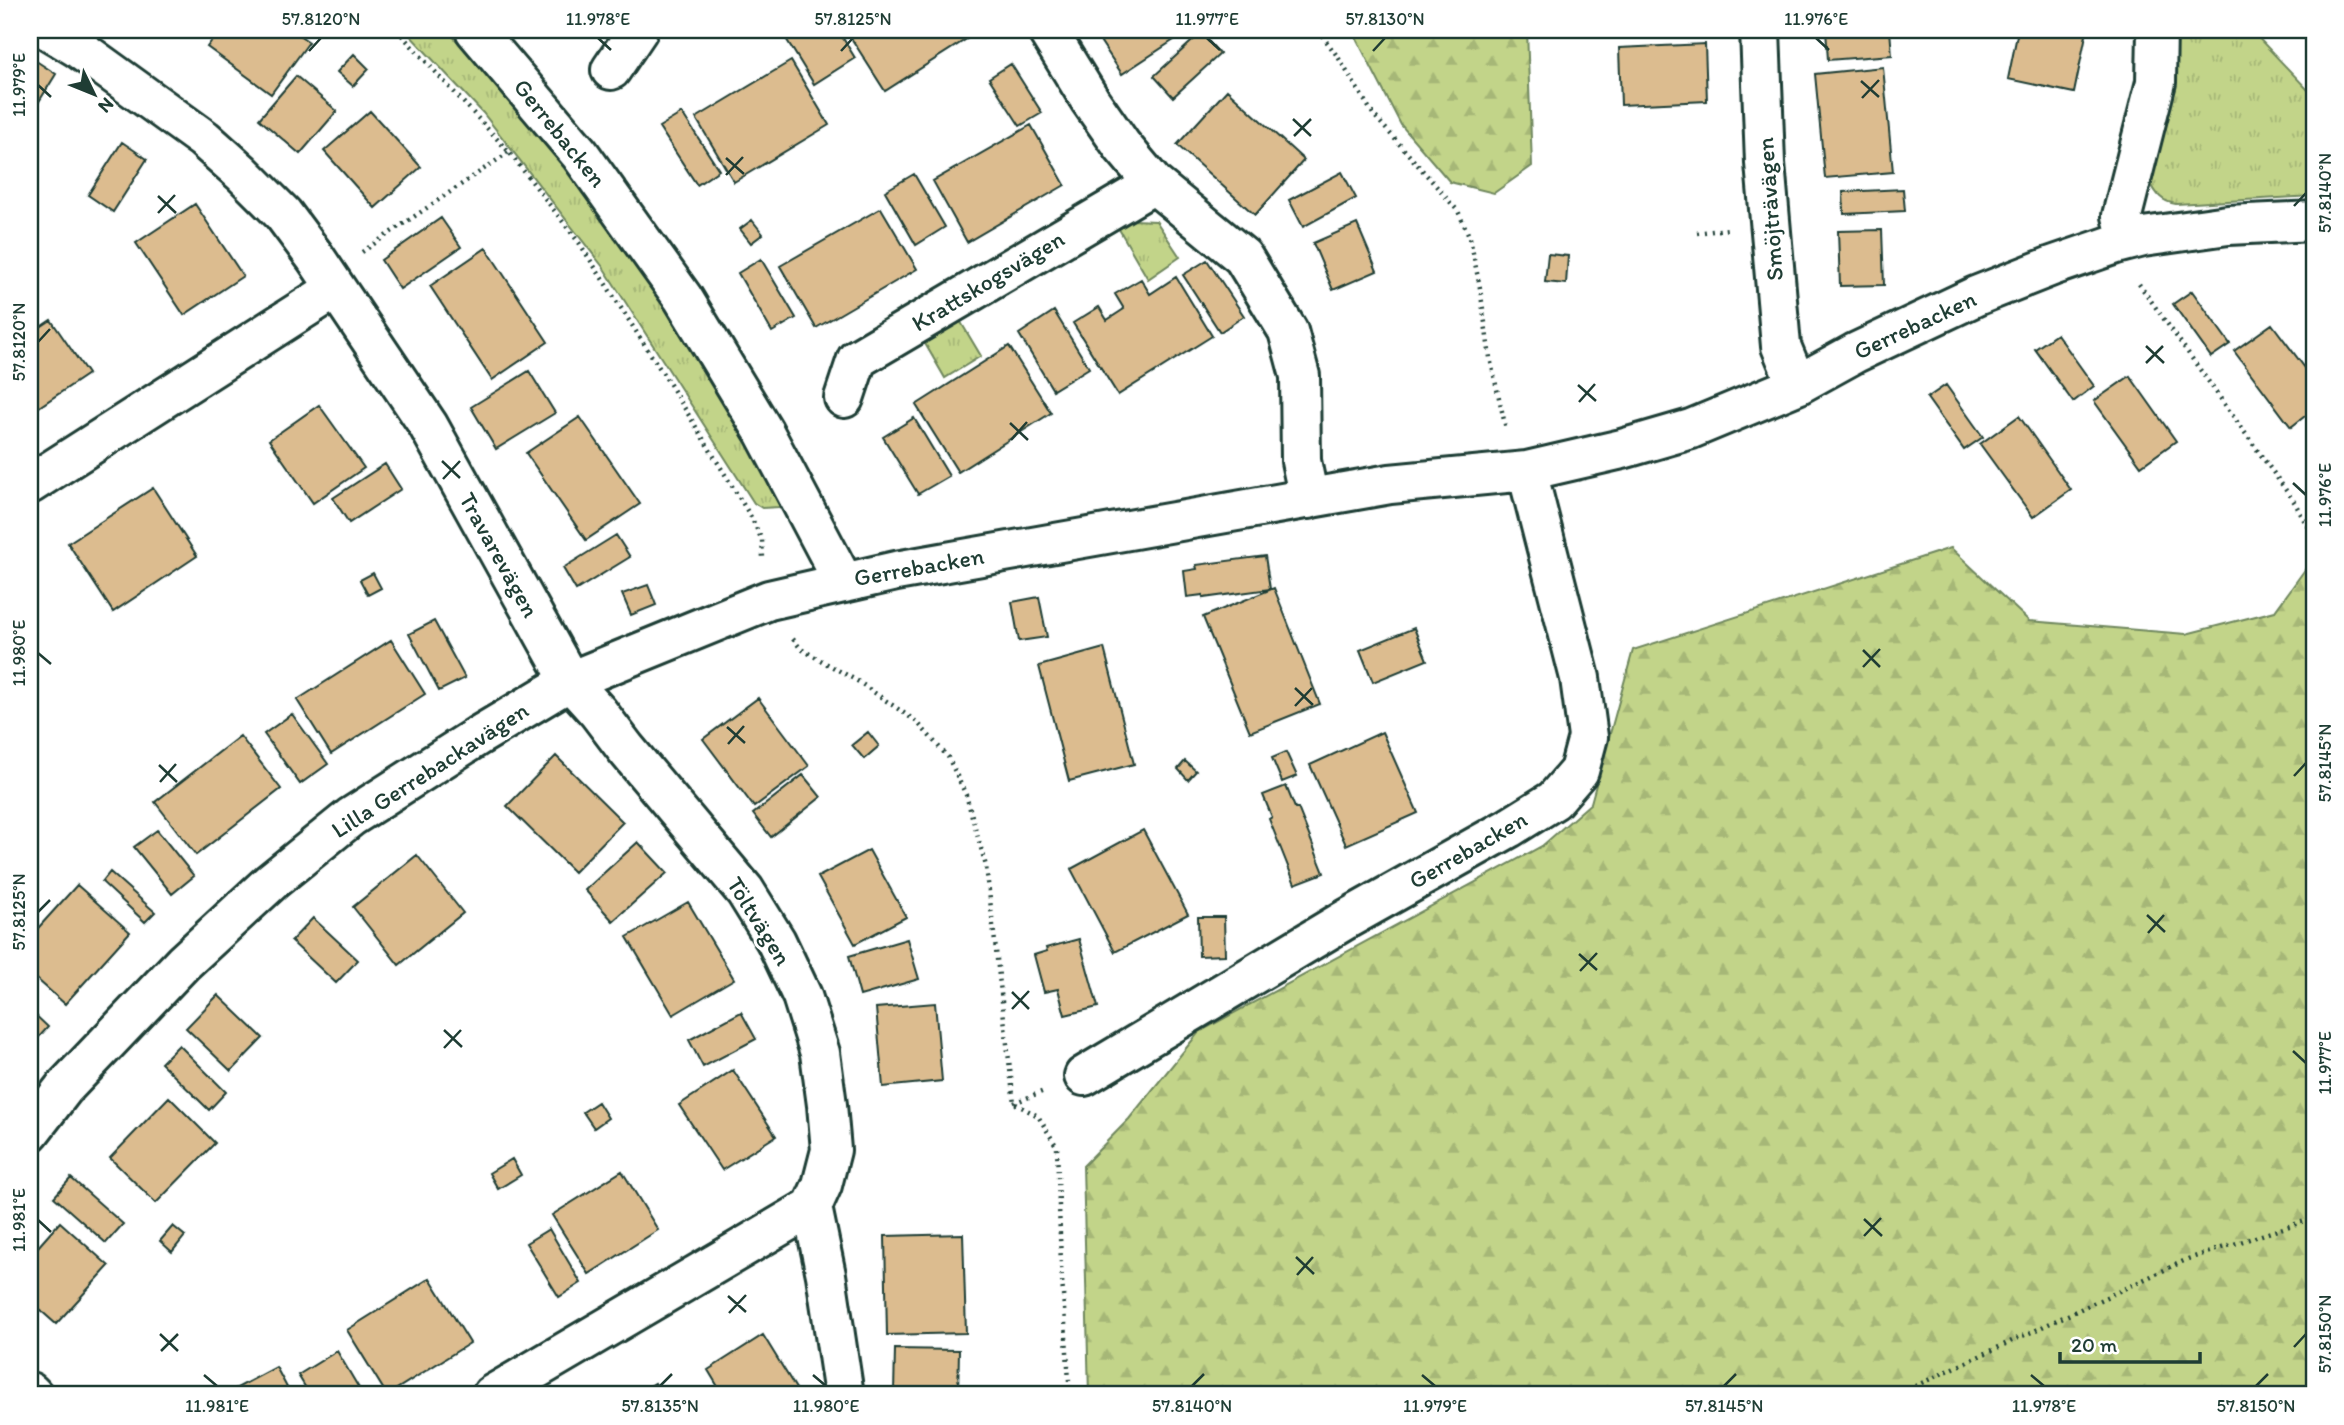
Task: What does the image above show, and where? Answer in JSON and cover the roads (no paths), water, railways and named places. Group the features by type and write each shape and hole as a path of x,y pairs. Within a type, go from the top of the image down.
{"street":[{"name":"Travarevägen","path":"48,30 78,48 204,139 283,214 428,425 570,681"},
{"name":"Gerrebacken","path":"475,30 580,154 683,298 764,432 844,583 896,570 1390,484 1522,472 1622,449 1691,429 1797,385 1976,296 2122,242 2228,225 2314,221"},
{"path":"611,70 638,30"},
{"path":"1047,30 1122,146 1154,184 1243,257 1287,331 1300,376 1301,461 1309,499"},
{"name":"Smöjträvägen","path":"1760,30 1765,163 1781,346 1797,385"},
{"path":"2122,242 2122,216 2155,82 2157,30"},
{"name":"Krattskogsvägen","path":"844,398 858,359 1154,184"},
{"path":"30,484 331,282"},
{"name":"Gerrebacken","path":"1084,1076 1345,919 1520,821 1554,800 1579,771 1588,737 1580,678 1522,472"},
{"name":"Lilla Gerrebackavägen","path":"30,1132 64,1088 183,963 272,881 351,817 570,681 769,600 844,583"},
{"name":"Töltvägen","path":"570,681 745,891 776,941 795,982 820,1053 831,1150 822,1185 812,1207"},
{"path":"492,1395 812,1207 826,1275 844,1395"}]}
